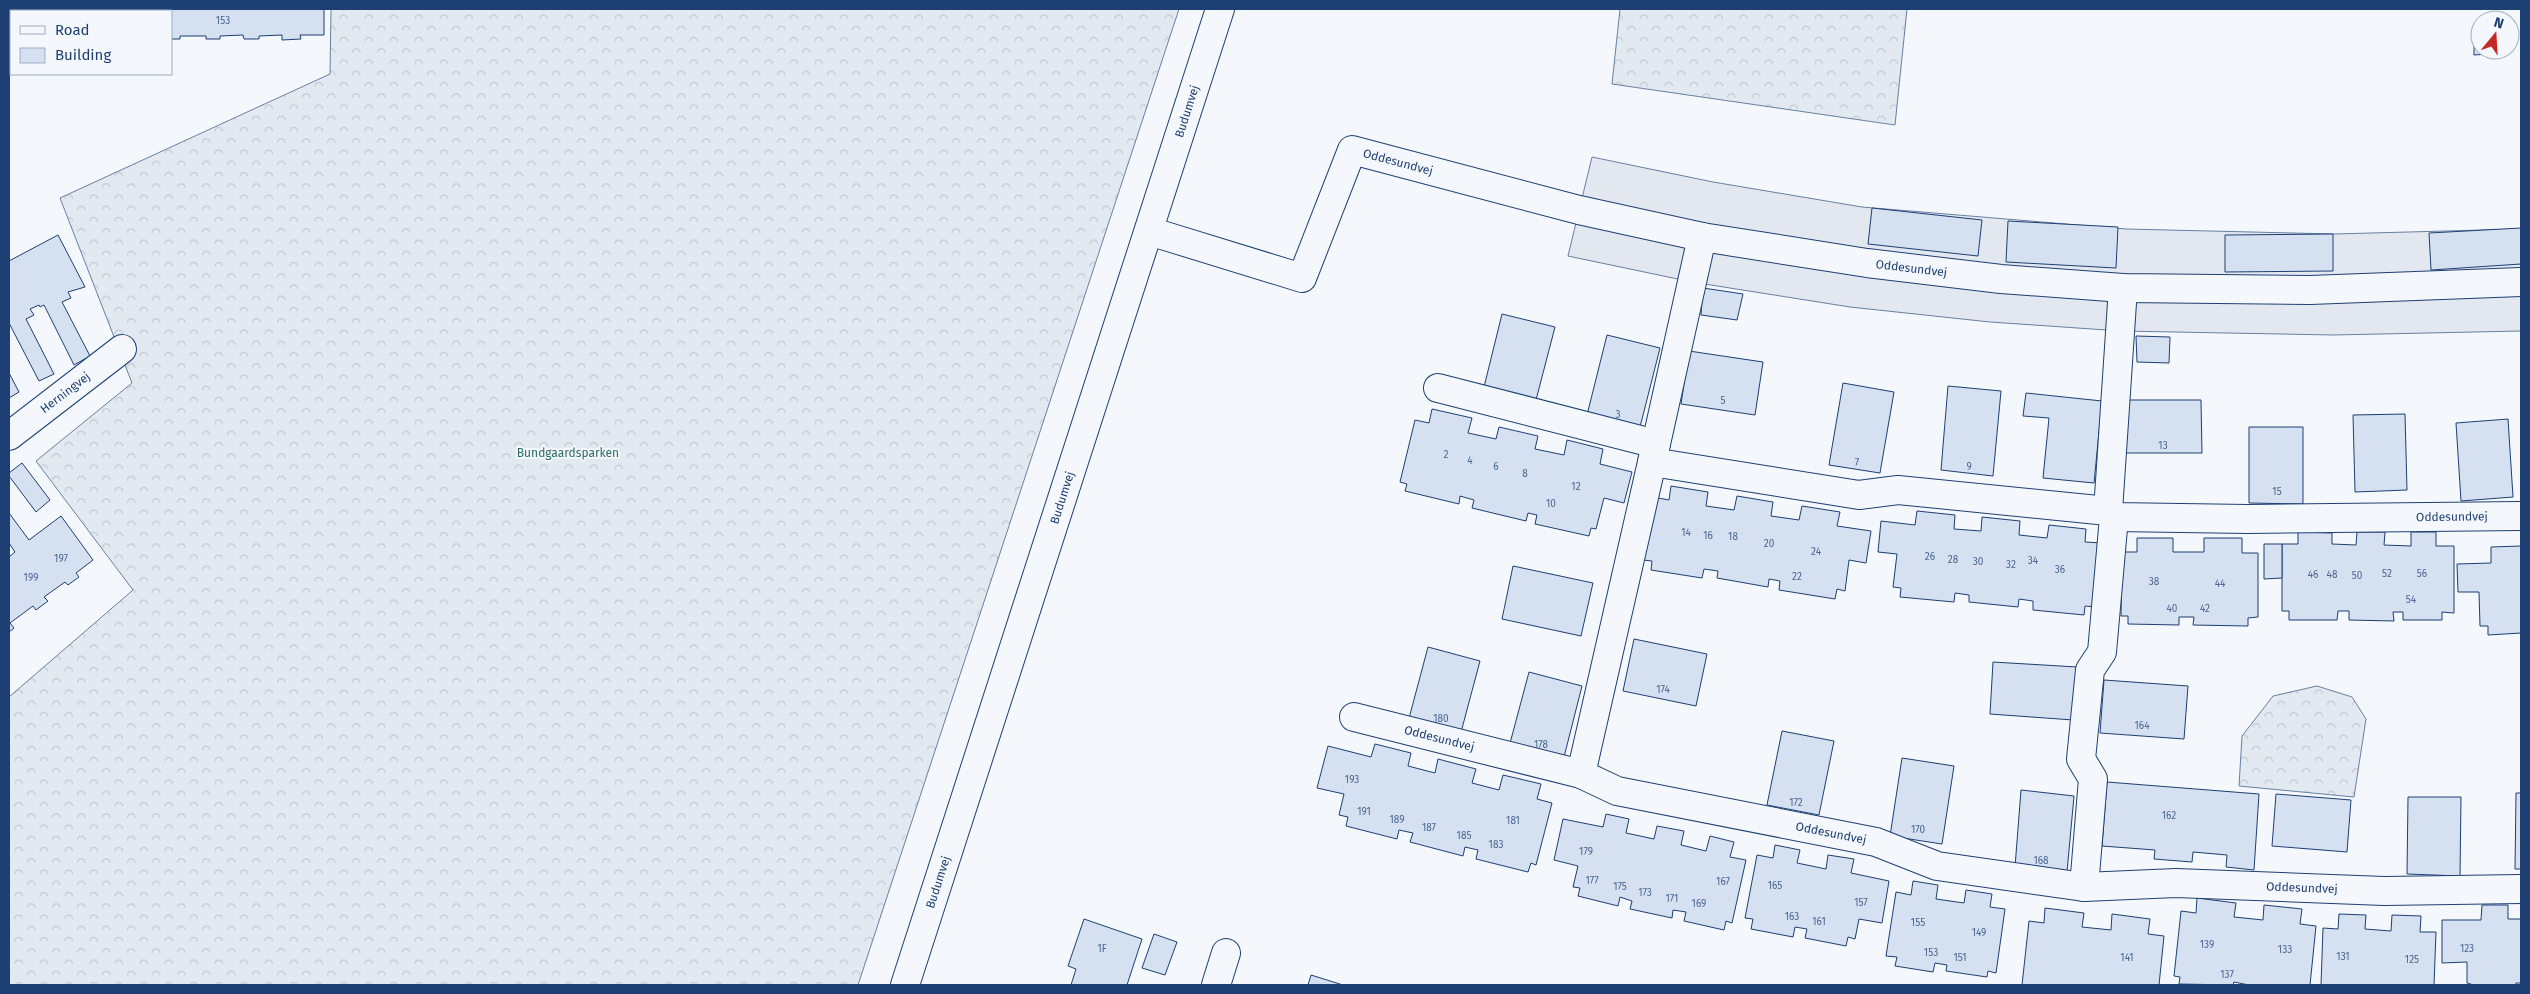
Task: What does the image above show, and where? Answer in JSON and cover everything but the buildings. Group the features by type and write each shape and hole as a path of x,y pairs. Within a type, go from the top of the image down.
{"street":[{"name":"Budumvej","path":"905,985 1220,9"},
{"name":"Oddesundvej","path":"1149,231 1302,278 1352,150 1579,210 1702,237 1867,264 2124,288 2310,290 2521,282"},
{"path":"1582,774 1702,237"},
{"path":"2084,887 2093,779 2081,759 2090,670 2102,652 2124,288"},
{"name":"Herningvej","path":"9,436 122,349"},
{"name":"Oddesundvej","path":"1438,388 1654,453 1859,495 1898,490 2111,514 2248,519 2521,516"},
{"name":"Oddesundvej","path":"1354,716 1582,774 1617,792 1876,842 1937,866 2084,887 2176,883 2384,891 2521,889"},
{"path":"1216,985 1226,953"}],"green space":[{"name":"Bundgaardsparken","path":"331,9 1179,9 858,985 9,985 9,697 133,590 36,461 132,383 60,198 330,74"},
{"path":"1620,9 1907,9 1895,125 1612,84"},
{"path":"2317,686 2352,697 2366,719 2354,797 2239,786 2242,736 2273,696"}],"shaded area":[{"path":"1592,157 1713,182 1862,207 2126,229 2334,234 2521,229 2521,331 2333,335 2121,331 1990,322 1850,307 1692,282 1568,256"}]}
